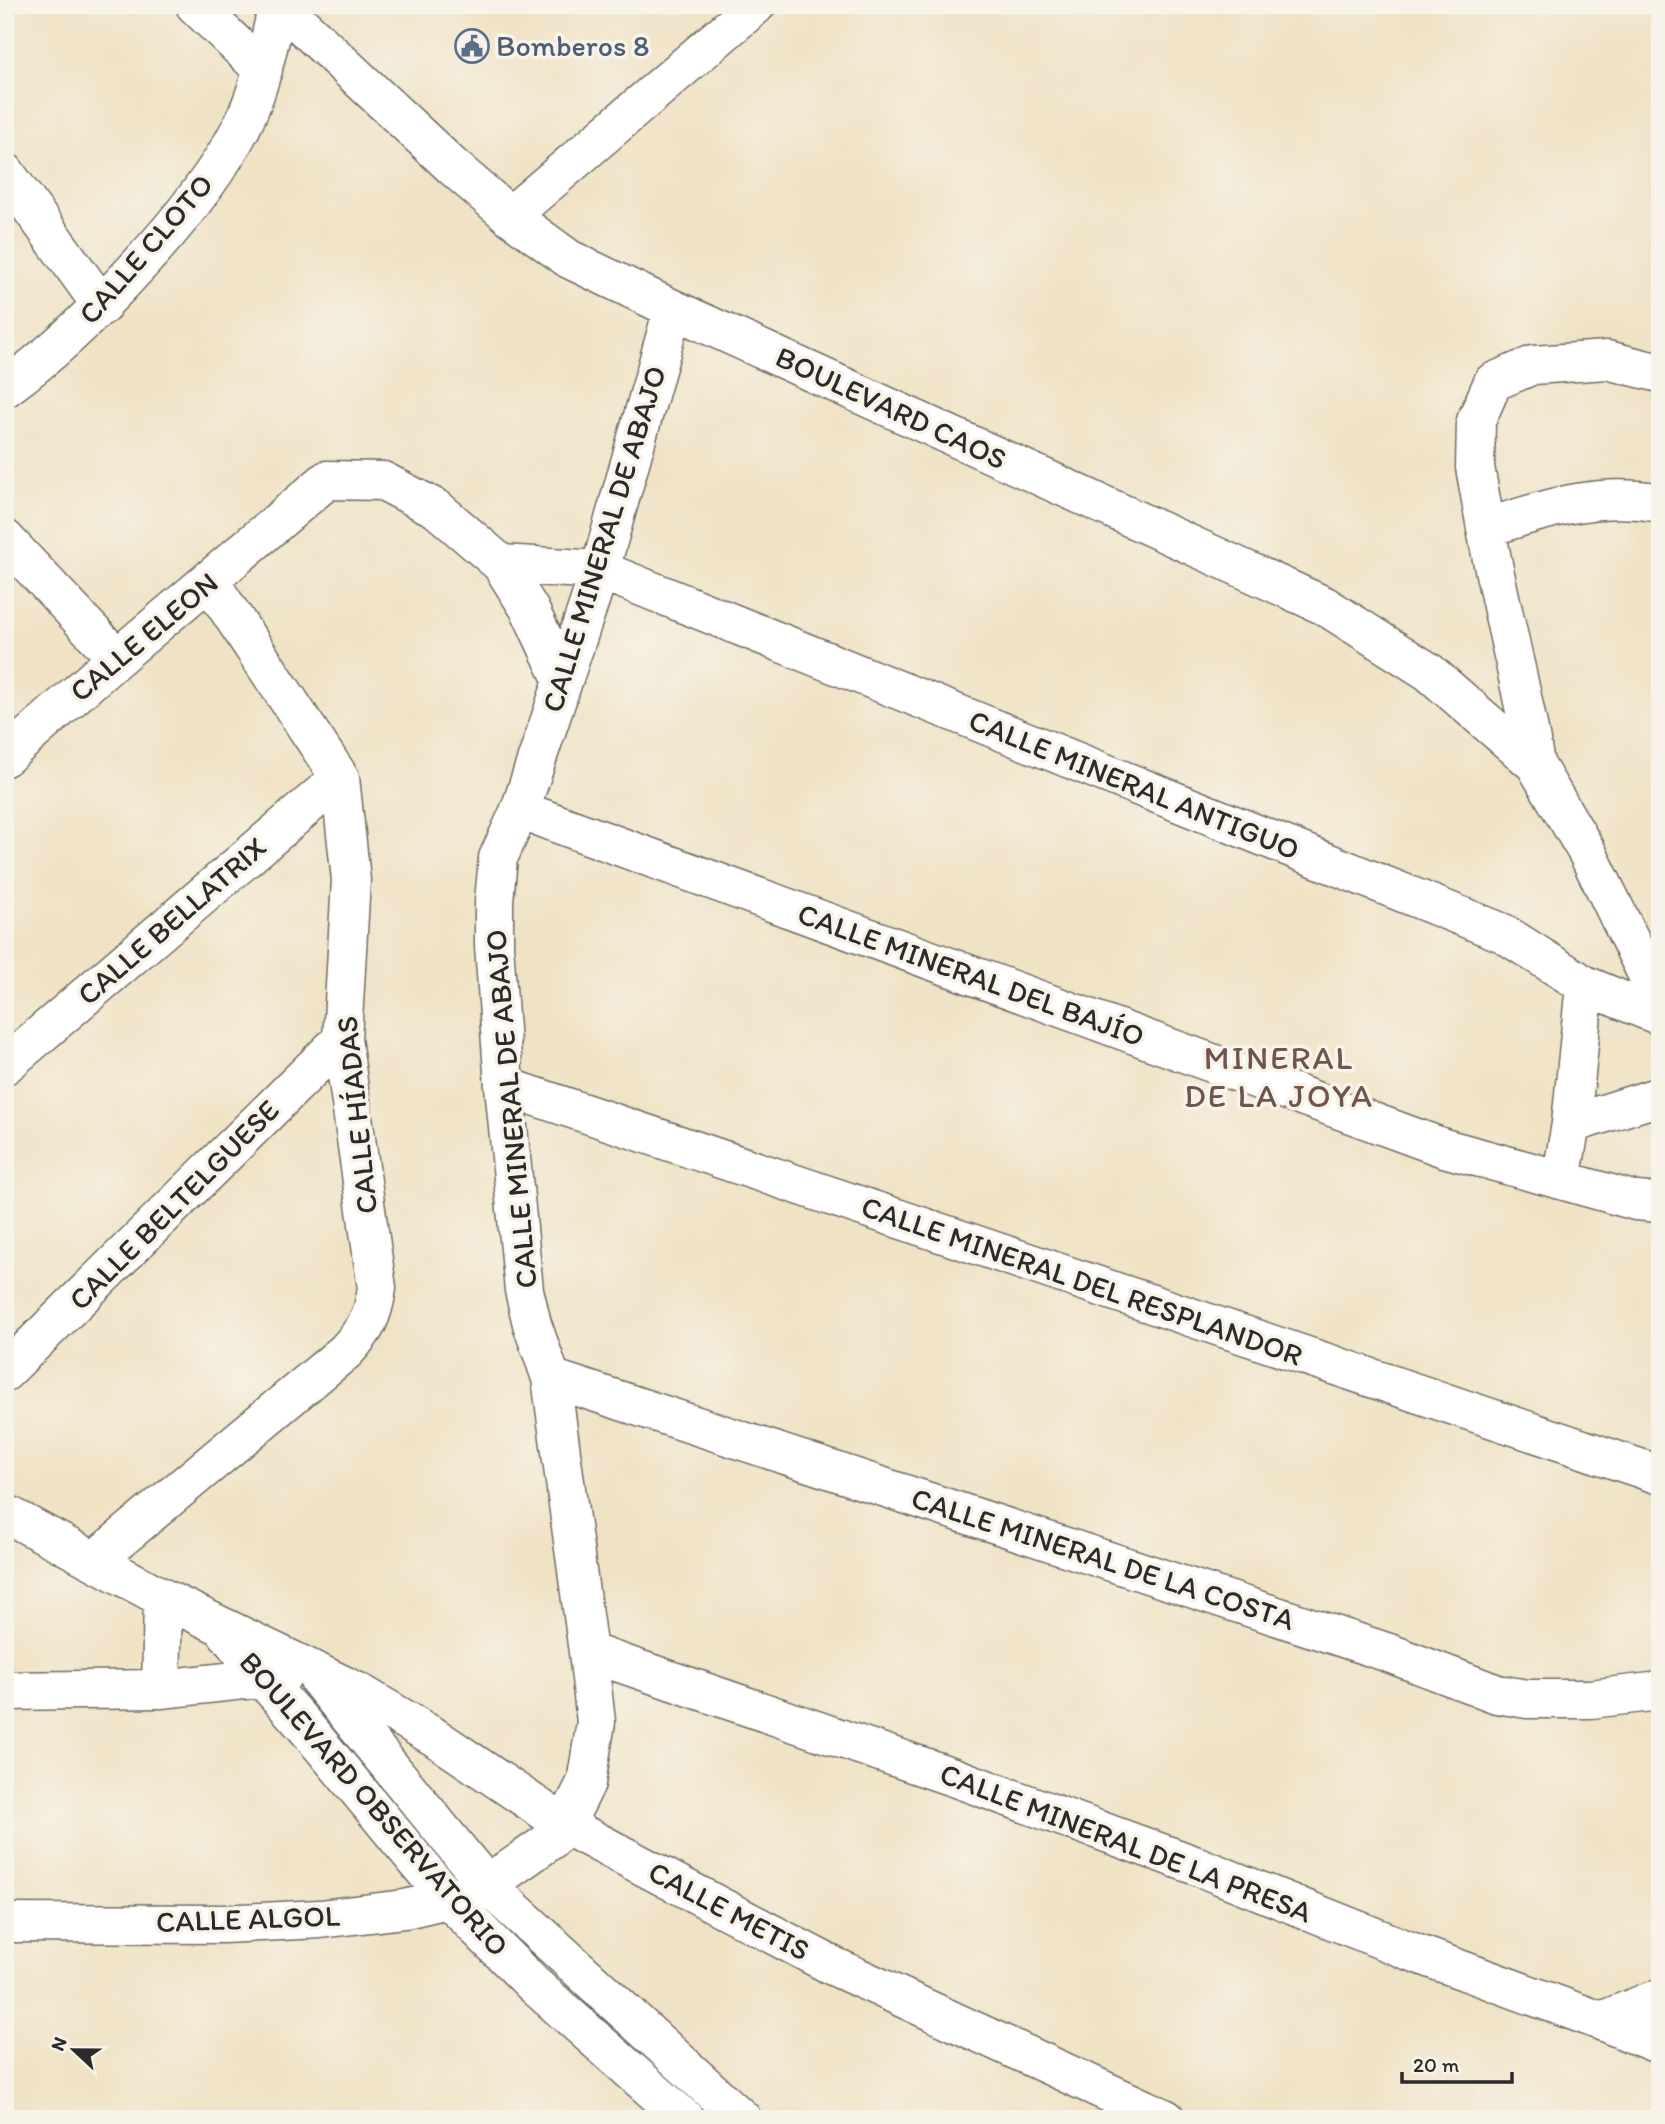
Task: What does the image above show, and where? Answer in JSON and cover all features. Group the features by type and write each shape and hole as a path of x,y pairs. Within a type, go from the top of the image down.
{"street":[{"path":"195,5 263,70"},
{"name":"CALLE CLOTO","path":"5,388 102,306 167,235 209,183 242,126 263,70 279,5"},
{"name":"BOULEVARD CAOS","path":"279,5 452,166 510,216 569,258 673,309 1325,606 1429,671 1535,764"},
{"path":"510,216 756,5"},
{"path":"5,172 102,306"},
{"name":"CALLE MINERAL DE ABAJO","path":"487,1885 551,1840 565,1825 586,1783 596,1722 589,1652 551,1378 532,1324 524,1290 504,1086 494,945 498,858 520,810 600,570 673,309"},
{"path":"1660,373 1607,360 1533,365 1493,382 1476,421 1475,467 1535,764 1587,852 1660,1001"},
{"name":"CALLE ELEON","path":"5,757 327,480 383,481 437,509 501,564 530,610 563,681"},
{"path":"1486,528 1593,499 1636,499 1660,503"},
{"path":"5,539 117,659"},
{"name":"CALLE MINERAL ANTIGUO","path":"501,564 600,570 1503,933 1585,985 1660,1016"},
{"name":"CALLE HÍADAS","path":"95,1560 346,1351 370,1320 377,1288 342,1039 351,880 340,778 210,582"},
{"name":"CALLE BELLATRIX","path":"5,1065 340,778"},
{"name":"CALLE MINERAL DEL BAJÍO","path":"520,810 1444,1148 1636,1201 1660,1203"},
{"path":"1561,1180 1571,1124 1585,985"},
{"name":"CALLE BELTELGUESE","path":"5,1371 342,1039"},
{"name":"CALLE MINERAL DEL RESPLANDOR","path":"504,1086 1653,1462"},
{"path":"1571,1124 1660,1096"},
{"name":"CALLE MINERAL DE LA COSTA","path":"551,1378 1389,1653 1497,1694 1527,1699 1590,1699 1660,1691"},
{"name":"BOULEVARD OBSERVATORIO","path":"5,1513 163,1598 311,1670 487,1885 742,2119"},
{"path":"161,1689 163,1598"},
{"name":"BOULEVARD OBSERVATORIO","path":"221,1626 448,1899 670,2117"},
{"name":"CALLE MINERAL DE LA PRESA","path":"589,1652 1197,1866 1478,1978 1601,2021 1660,2045"},
{"path":"5,1691 161,1689 263,1679 311,1670"},
{"name":"CALLE METIS","path":"311,1670 362,1694 436,1738 565,1825 831,1965 1103,2103 1166,2119"},
{"name":"CALLE ALGOL","path":"5,1923 223,1924 320,1919 405,1909 448,1899 487,1885"},
{"path":"1601,2021 1651,2000 1660,1999"}],"place":[{"name":"Bomberos 8","path":"472,46"}],"district":[{"name":"MINERAL DE LA JOYA","path":"1279,1076"}]}
